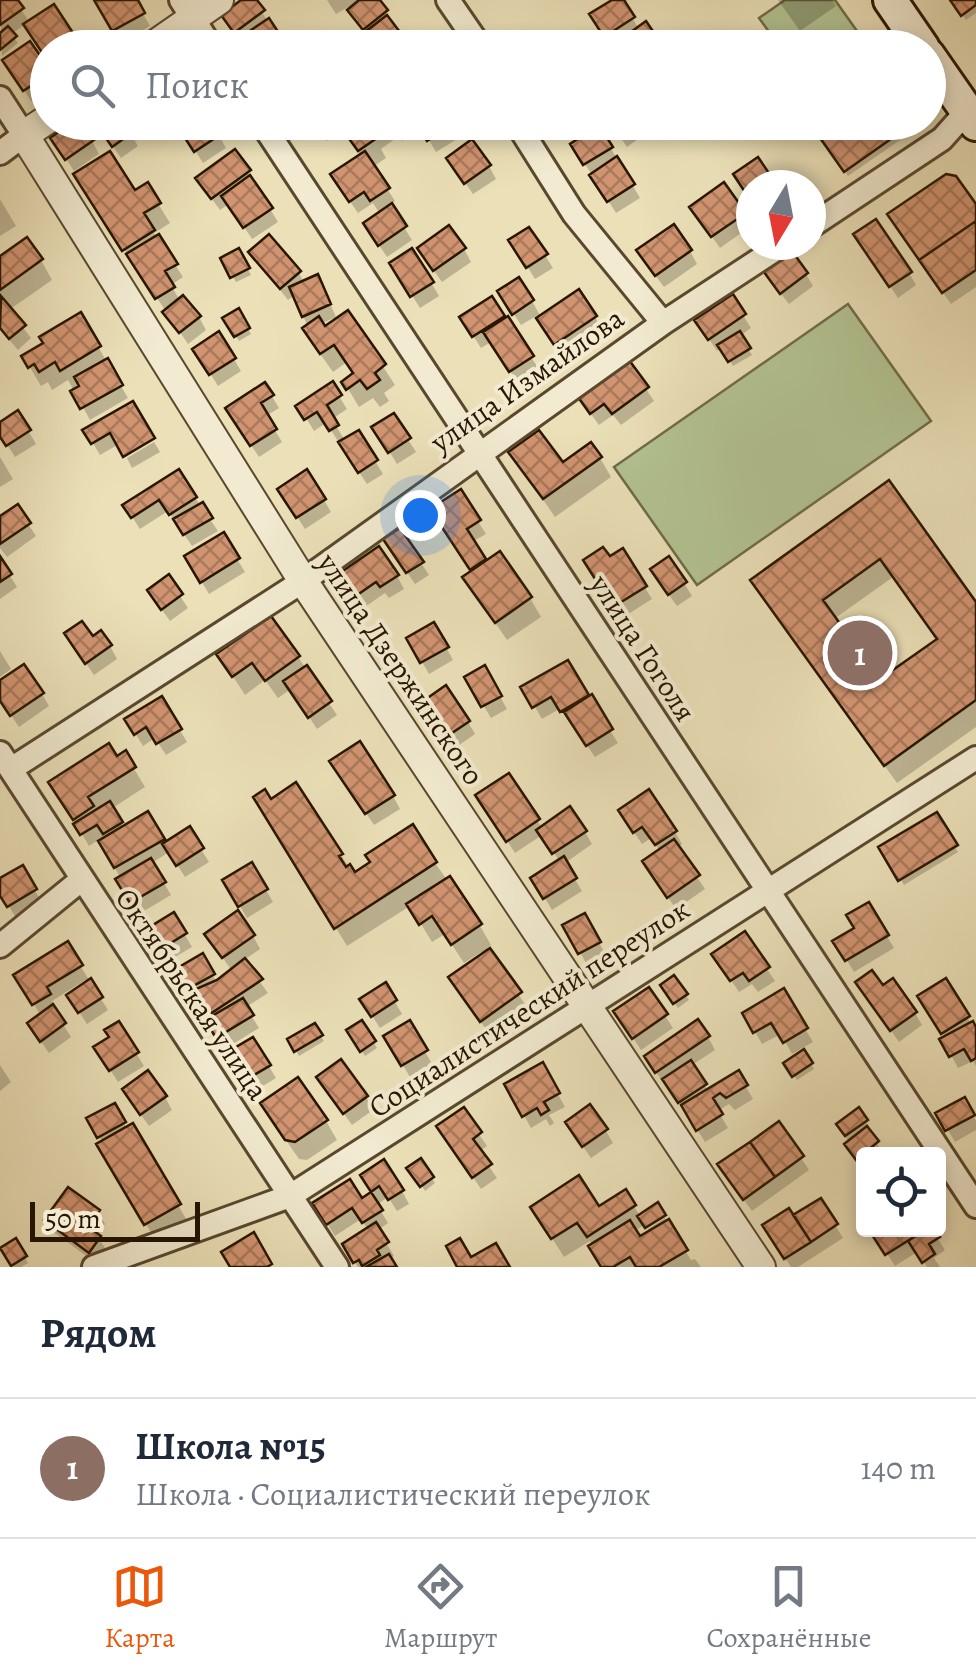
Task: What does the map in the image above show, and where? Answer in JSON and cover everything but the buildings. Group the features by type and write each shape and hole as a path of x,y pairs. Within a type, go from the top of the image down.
{"main road":[{"path":"890,0 911,30"},
{"path":"946,78 973,113"}],"street":[{"path":"167,30 187,9 219,0"},
{"path":"448,0 469,30"},
{"name":"улица Дзержинского","path":"0,98 30,122"},
{"path":"946,136 973,113"},
{"path":"0,153 30,131"},
{"name":"улица Дзержинского","path":"44,140 303,581 761,1267"},
{"name":"улица Гоголя","path":"273,140 976,1206"},
{"path":"527,140 574,214 663,324"},
{"path":"826,216 940,140"},
{"name":"улица Измайлова","path":"6,761 303,581 663,324 759,260"},
{"name":"Социалистический переулок","path":"94,1267 290,1196 976,758"},
{"name":"Октябрьская улица","path":"6,761 337,1267"},
{"path":"0,946 81,880"}],"green space":[{"path":"785,0 835,0 856,30 768,30 759,18"},
{"path":"848,304 931,421 697,585 614,467"}],"place":[{"name":"Школа №15","path":"860,653"}]}
